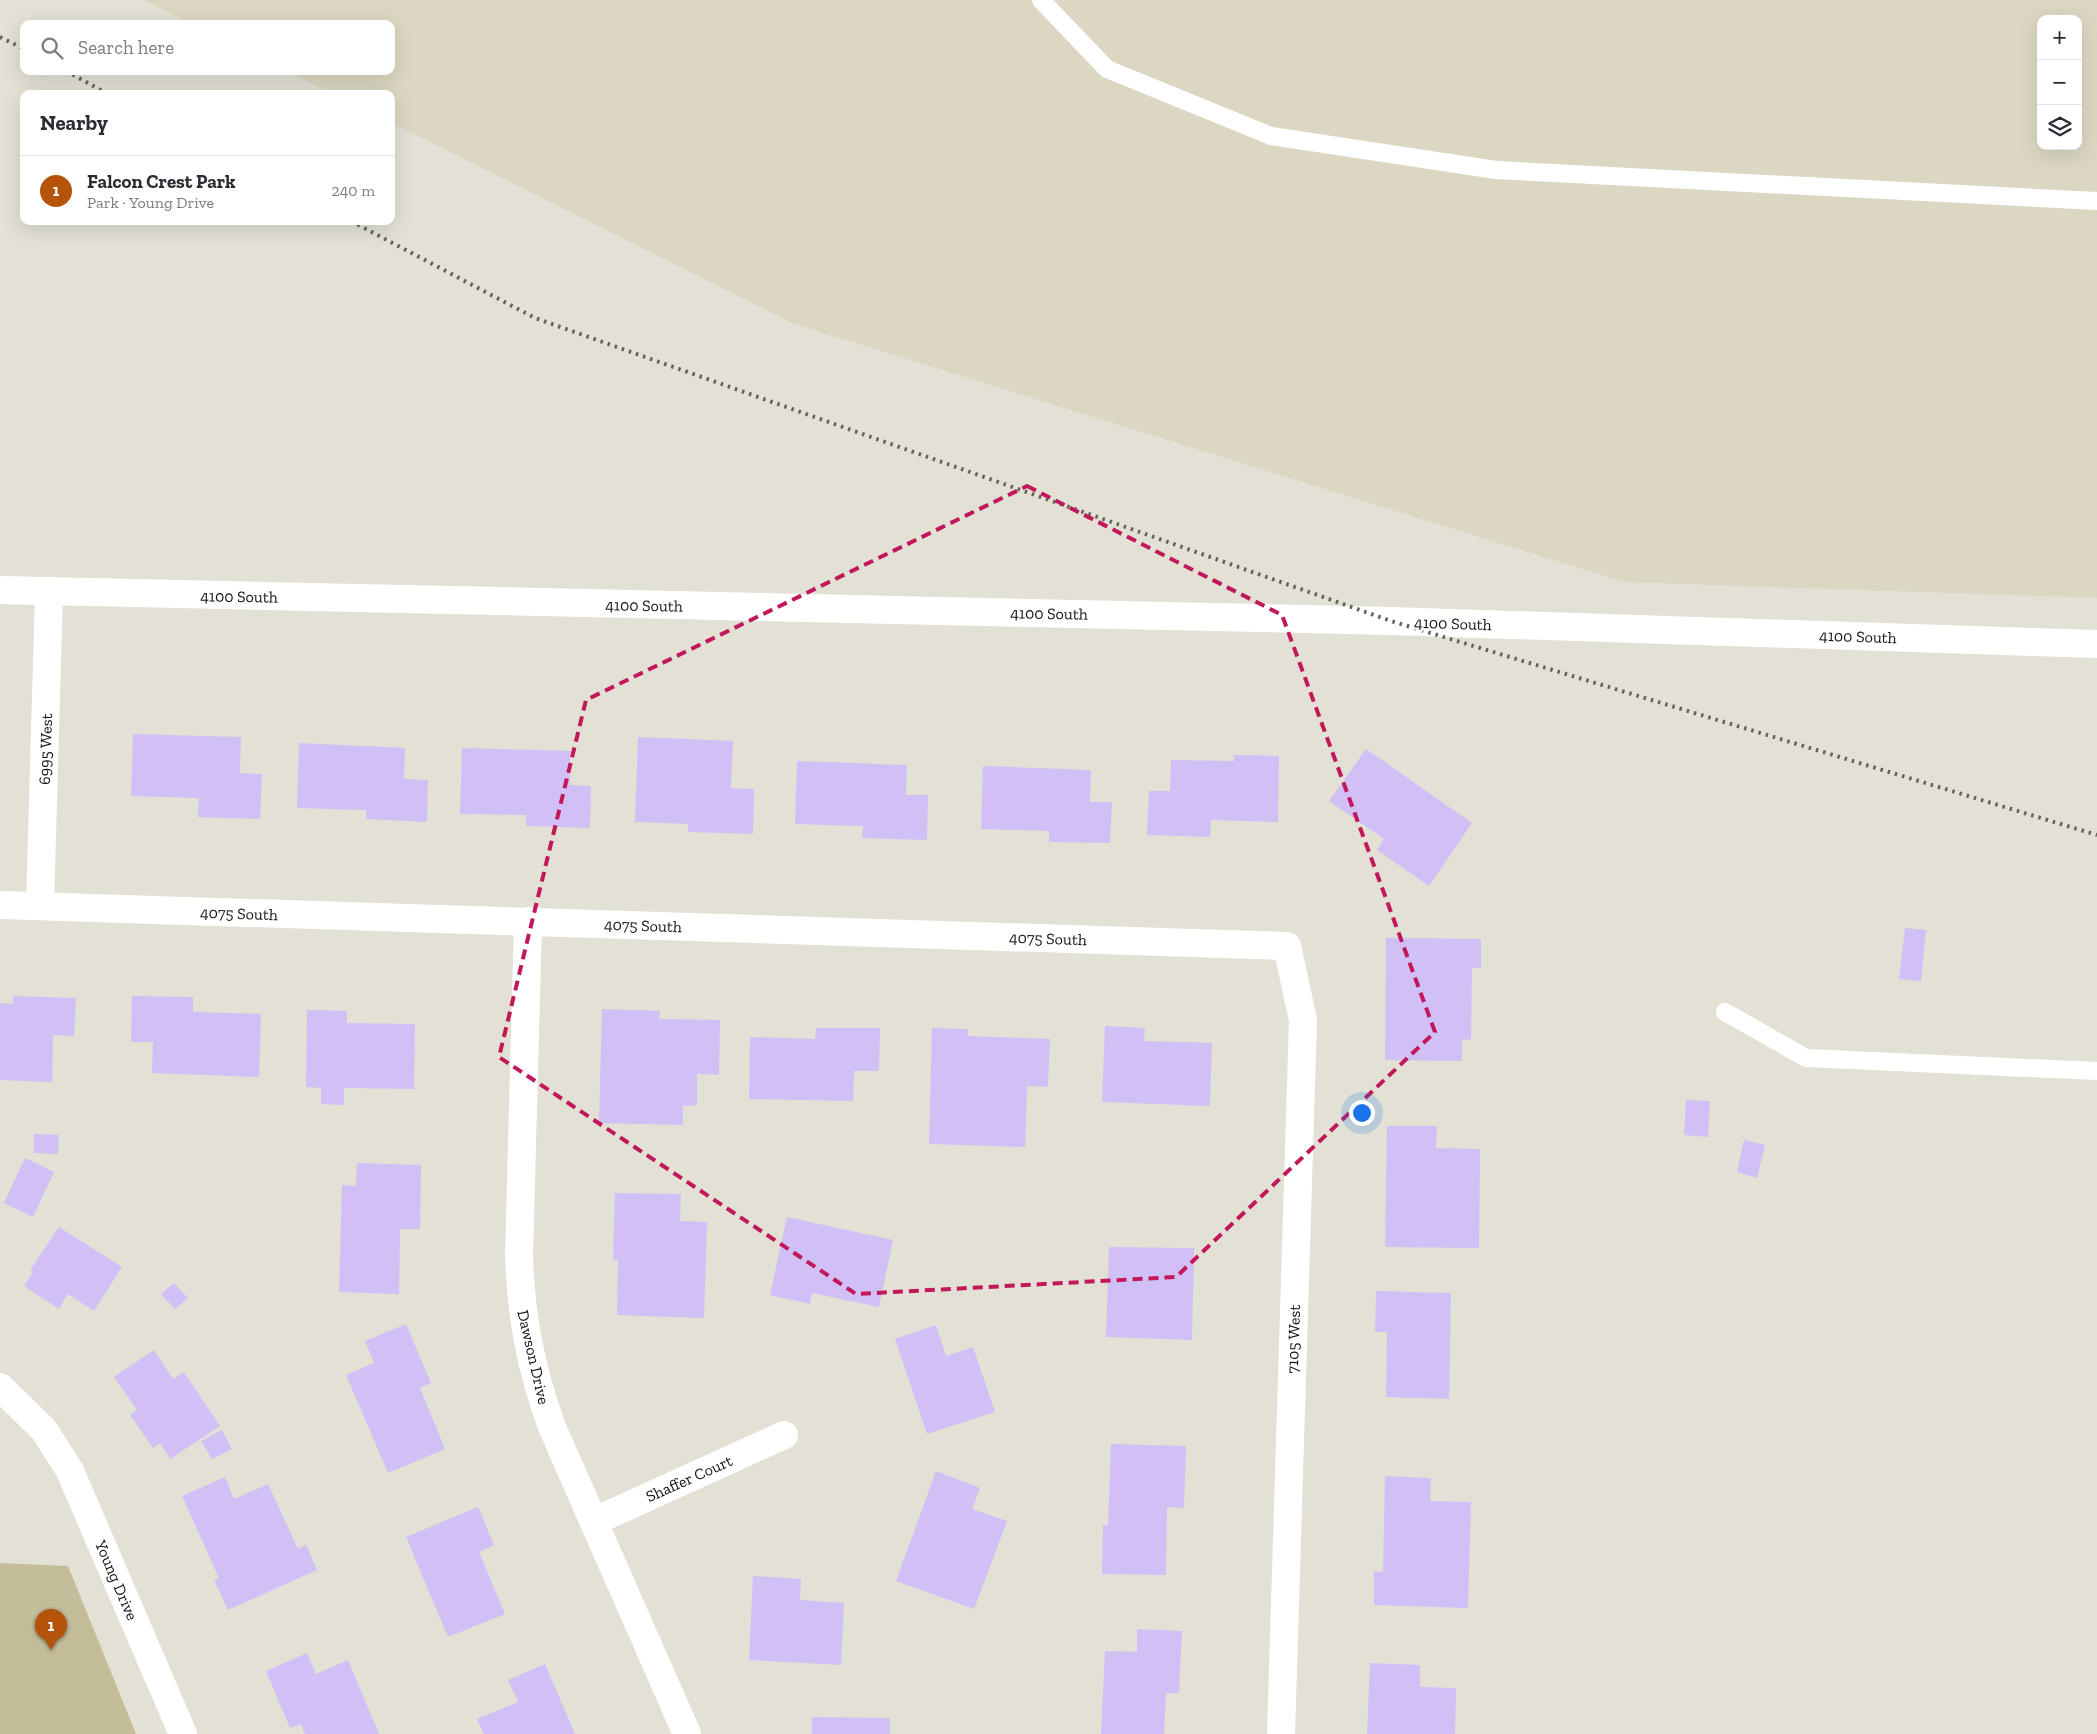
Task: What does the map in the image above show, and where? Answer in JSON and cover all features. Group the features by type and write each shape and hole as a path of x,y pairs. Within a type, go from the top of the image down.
{"street":[{"name":"4100 South","path":"0,590 1391,621 2097,644"},
{"name":"6995 West","path":"40,906 49,592"},
{"name":"4075 South","path":"0,905 1287,946"},
{"name":"Dawson Drive","path":"528,922 519,1256 520,1300 527,1344 538,1386 552,1427 688,1734"},
{"name":"7105 West","path":"1281,1734 1303,1020 1287,946"},
{"name":"Young Drive","path":"0,1387 44,1430 70,1471 183,1734"},
{"name":"Shaffer Court","path":"595,1521 784,1435"}],"lane":[{"path":"1041,0 1108,69 1271,136 1496,170 2097,201"},
{"path":"1724,1012 1806,1058 2097,1071"}],"highlighted area":[{"path":"1027,486 1282,615 1435,1032 1176,1277 856,1294 499,1057 586,700"}],"shaded area":[{"path":"144,0 2097,0 2097,598 1624,582 791,323 395,125 395,90 324,90 295,75 395,75 395,20 184,20"},
{"path":"0,1563 68,1566 136,1734 0,1734"}],"building":[{"path":"133,734 241,737 240,773 262,774 260,819 198,817 199,798 131,796"},
{"path":"638,737 733,741 731,788 754,789 753,834 688,832 688,824 635,822"},
{"path":"299,743 405,748 404,779 428,780 427,822 366,819 366,810 297,808"},
{"path":"462,748 570,751 570,785 591,786 590,828 526,826 526,815 460,814"},
{"path":"1366,749 1472,823 1429,886 1377,850 1384,839 1329,801"},
{"path":"1234,755 1279,756 1278,822 1211,820 1210,837 1147,835 1149,791 1170,791 1171,760 1234,761"},
{"path":"797,761 907,765 906,795 928,795 927,840 862,838 863,826 795,824"},
{"path":"983,766 1091,770 1090,802 1112,802 1110,843 1049,842 1049,831 981,829"},
{"path":"1905,928 1926,930 1921,981 1899,979"},
{"path":"1386,938 1481,939 1481,968 1472,968 1471,1040 1462,1039 1462,1061 1385,1060"},
{"path":"13,996 76,998 74,1036 53,1035 52,1082 0,1080 0,1003 13,1004"},
{"path":"132,996 193,997 193,1012 261,1014 259,1077 152,1073 153,1042 131,1042"},
{"path":"602,1009 660,1011 659,1019 720,1020 719,1075 697,1074 697,1105 683,1106 683,1125 599,1123"},
{"path":"307,1010 347,1011 347,1023 415,1024 414,1089 344,1088 344,1105 321,1104 321,1088 306,1087"},
{"path":"1105,1026 1145,1028 1144,1041 1212,1043 1210,1106 1102,1102"},
{"path":"816,1028 880,1028 879,1071 854,1071 853,1101 749,1099 750,1037 815,1039"},
{"path":"932,1028 968,1029 968,1036 1050,1039 1048,1087 1027,1086 1025,1147 929,1144"},
{"path":"1686,1100 1710,1101 1708,1137 1684,1135"},
{"path":"1387,1126 1437,1126 1436,1148 1480,1149 1479,1248 1385,1247"},
{"path":"34,1134 59,1135 58,1154 34,1153"},
{"path":"1744,1140 1765,1145 1757,1178 1737,1172"},
{"path":"25,1158 54,1172 33,1217 4,1203"},
{"path":"357,1163 421,1165 420,1229 400,1229 399,1294 339,1292 342,1185 356,1186"},
{"path":"615,1193 681,1194 680,1221 707,1222 704,1318 617,1315 618,1260 613,1260"},
{"path":"787,1217 893,1240 879,1307 812,1293 810,1304 770,1295"},
{"path":"59,1227 122,1267 94,1311 68,1294 59,1309 24,1286 33,1272 30,1270"},
{"path":"1109,1247 1194,1248 1192,1340 1106,1337"},
{"path":"174,1283 188,1298 175,1309 161,1294"},
{"path":"1376,1291 1451,1293 1449,1399 1386,1397 1387,1332 1375,1332"},
{"path":"406,1324 431,1383 420,1388 445,1449 388,1473 346,1375 374,1363 365,1341"},
{"path":"936,1325 946,1356 973,1347 995,1412 927,1434 895,1339"},
{"path":"154,1350 173,1379 184,1372 220,1426 170,1459 160,1443 153,1448 130,1415 137,1410 114,1377"},
{"path":"222,1430 232,1449 212,1459 201,1441"},
{"path":"1111,1444 1186,1446 1184,1508 1167,1507 1166,1575 1102,1574 1103,1525 1108,1525"},
{"path":"936,1471 980,1488 972,1509 1007,1521 974,1609 896,1581"},
{"path":"1385,1476 1431,1478 1430,1501 1471,1502 1468,1608 1374,1605 1374,1571 1383,1572"},
{"path":"225,1477 234,1499 268,1484 298,1549 306,1545 317,1570 228,1610 214,1580 219,1578 182,1496"},
{"path":"478,1507 494,1545 479,1552 505,1614 448,1637 406,1537"},
{"path":"753,1576 801,1579 800,1600 844,1603 841,1665 749,1660"},
{"path":"1137,1629 1182,1631 1179,1693 1166,1693 1164,1734 1101,1734 1105,1651 1137,1652"},
{"path":"307,1653 316,1674 348,1660 379,1734 305,1734 301,1724 290,1728 266,1671"},
{"path":"1370,1663 1420,1665 1420,1687 1456,1688 1455,1734 1367,1734"},
{"path":"545,1664 575,1734 484,1734 477,1719 518,1702 508,1680"},
{"path":"812,1717 890,1718 890,1734 812,1734"}],"railway":[{"path":"0,37 20,47"},
{"path":"73,75 101,90"},
{"path":"359,225 535,318 1391,621 2097,835"}],"place":[{"name":"Falcon Crest Park","path":"51,1650"}]}
